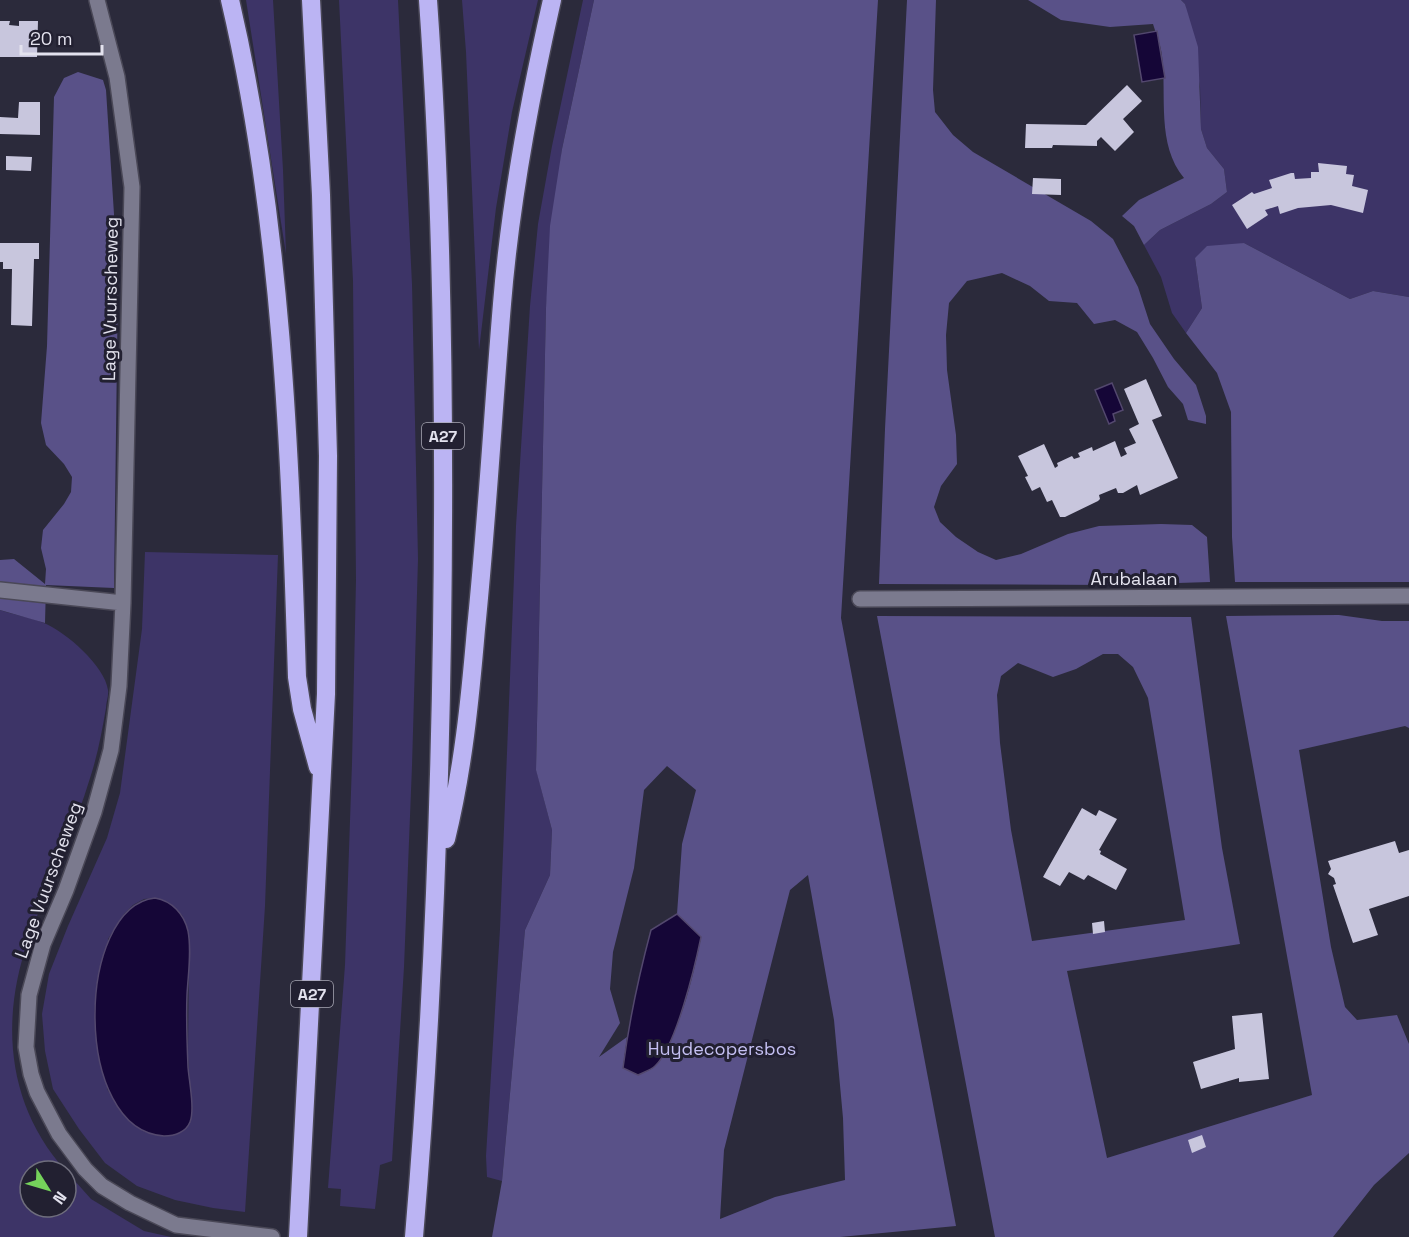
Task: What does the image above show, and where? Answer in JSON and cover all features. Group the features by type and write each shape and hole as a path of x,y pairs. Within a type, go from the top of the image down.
{"highway":[{"name":"A27","path":"230,0 260,151 280,315 291,481 298,695 323,783"},
{"name":"A27","path":"298,1237 326,694 328,456 321,195 311,0"},
{"name":"A27","path":"414,1237 437,873 443,522 443,381 438,202 428,0"},
{"name":"A27","path":"437,873 453,808 465,737 485,543 502,301 510,235 540,56 552,0"}],"street":[{"name":"Lage Vuurscheweg","path":"97,0 117,77 132,187 123,603 119,686 111,750 94,812 66,890 43,944 29,995 26,1047 37,1092 59,1134 85,1169 102,1186 130,1203 176,1225 272,1237"},
{"path":"0,590 123,603"},
{"name":"Arubalaan","path":"860,599 1409,596"}],"shaded area":[{"path":"246,0 273,0 286,254"},
{"path":"339,0 398,0 412,284 418,559 404,967 392,1161 380,1165 375,1209 340,1206 341,1189 328,1188 345,965 356,580 353,281"},
{"path":"462,0 538,0 512,112 496,208 479,350 466,52"},
{"path":"583,0 594,0 562,149 546,308 536,769 552,830 550,875 525,930 502,1181 487,1177 486,1156 500,929 516,526 530,306 538,224"},
{"path":"1181,0 1409,0 1409,297 1373,291 1350,299 1244,243 1195,258 1202,308 1186,333 1172,313 1161,277 1144,245 1160,230 1211,204 1227,192 1224,169 1207,148 1201,129 1200,87 1185,4"},
{"path":"1157,31 1165,78 1142,82 1134,35"},
{"path":"1112,383 1123,410 1113,414 1115,421 1109,424 1095,390"},
{"path":"145,552 278,555 265,906 245,1212 175,1200 137,1186 105,1163 53,1089 45,1051 42,1014 49,974 107,838 120,793 142,629","holes":["155,898 182,915 188,931 188,1056 192,1115 177,1134 164,1136 148,1132 135,1124 123,1113 107,1089 108,939 124,914 144,899"]},
{"path":"0,610 39,621 63,634 83,651 100,671 108,692 100,742 91,775 77,817 35,920 19,971 12,1032 14,1062 31,1119 46,1146 56,1159 18,1159 18,1219 78,1219 78,1184 91,1199 144,1231 171,1237 0,1237"},
{"path":"155,898 172,905 180,914 188,931 190,946 187,1022 191,1116 190,1122 183,1131 164,1136 134,1125 113,1098 100,1061 95,1019 98,976 110,938 129,911"},
{"path":"677,914 701,937 694,967 684,1005 663,1056 655,1066 638,1075 623,1068 642,964 651,930"}],"green space":[{"name":"Huydecopersbos","path":"594,0 878,0 841,618 956,1226 840,1237 492,1237 502,1181 525,930 550,875 552,830 536,770 546,308 550,226 562,149","holes":["667,766 696,790 682,844 677,914 701,938 679,1021 664,1052 655,1066 623,1068 627,1037 599,1057 620,1023 610,989 613,952 634,868 644,790","808,875 834,1020 843,1118 845,1180 775,1197 720,1219 724,1150 790,890"]},
{"path":"907,0 936,0 933,90 935,112 953,135 973,152 1091,221 1113,239 1138,287 1150,324 1174,359 1196,385 1206,416 1206,424 1188,420 1183,404 1168,387 1137,332 1115,320 1094,324 1077,303 1049,301 1030,286 1002,273 967,281 949,303 946,335 947,370 956,435 957,464 941,486 934,507 940,522 956,537 978,552 996,560 1021,554 1068,534 1099,526 1192,525 1207,537 1210,582 1113,585 879,584"},
{"path":"1028,0 1181,0 1185,4 1198,47 1201,129 1207,148 1224,169 1227,192 1211,204 1160,230 1144,245 1134,226 1122,216 1139,200 1184,178 1169,150 1164,119 1162,56 1153,24 1110,27 1061,20"},
{"path":"78,72 103,80 106,90 118,276 114,588 46,585 45,623 0,610 0,560 14,559 45,584 46,569 41,548 43,530 71,492 72,477 64,464 46,445 41,423 47,346 54,97 64,78"},
{"path":"1244,243 1350,299 1373,291 1409,297 1409,582 1235,582 1232,537 1231,412 1217,373 1186,333 1202,308 1195,258 1207,246"},
{"path":"1339,615 1382,621 1409,621 1409,728 1405,726 1299,750 1331,947 1345,1007 1357,1020 1397,1015 1409,1044 1409,1153 1374,1185 1333,1237 995,1237 877,616 1191,617 1222,848 1240,944 1067,971 1107,1158 1312,1095 1226,616","holes":["1103,654 1118,654 1133,667 1148,698 1185,920 1032,941 1011,830 1000,743 997,695 1001,676 1018,663 1053,677 1076,669"]}],"building":[{"path":"0,21 10,21 9,25 19,26 19,21 38,21 37,57 0,57"},
{"path":"1127,85 1142,101 1123,119 1134,132 1115,151 1101,137 1097,141 1097,146 1053,145 1052,148 1025,148 1026,124 1086,125"},
{"path":"19,102 40,102 40,135 0,134 0,117 18,118"},
{"path":"6,156 32,157 31,171 6,170"},
{"path":"1318,163 1347,166 1346,174 1354,175 1352,186 1368,190 1363,213 1331,205 1298,208 1280,214 1278,206 1265,210 1268,215 1247,229 1232,205 1252,192 1254,194 1272,188 1269,180 1291,173 1294,173 1295,179 1311,178 1311,172 1319,172"},
{"path":"1033,178 1061,179 1061,195 1032,194"},
{"path":"0,243 39,243 39,259 34,259 32,326 11,325 12,269 3,269 3,262 0,262"},
{"path":"1146,379 1162,416 1152,420 1178,478 1140,495 1137,485 1123,493 1118,493 1116,488 1099,495 1098,501 1065,517 1060,517 1052,500 1047,502 1040,487 1032,491 1025,477 1028,476 1018,456 1044,444 1055,468 1058,466 1057,463 1072,456 1074,459 1080,457 1078,453 1092,447 1093,451 1115,441 1121,457 1127,454 1124,448 1136,443 1129,429 1139,424 1124,389"},
{"path":"1082,808 1096,816 1099,810 1117,819 1099,850 1100,854 1127,869 1116,890 1088,875 1084,880 1069,872 1060,886 1043,877"},
{"path":"1395,841 1399,853 1409,850 1409,896 1369,909 1378,935 1353,943 1333,885 1336,884 1334,878 1328,874 1331,869 1328,861"},
{"path":"1104,921 1105,932 1093,934 1092,923"},
{"path":"1262,1013 1269,1079 1239,1082 1239,1078 1201,1089 1193,1062 1235,1049 1232,1016"},
{"path":"1202,1135 1206,1147 1192,1153 1188,1140"}]}
